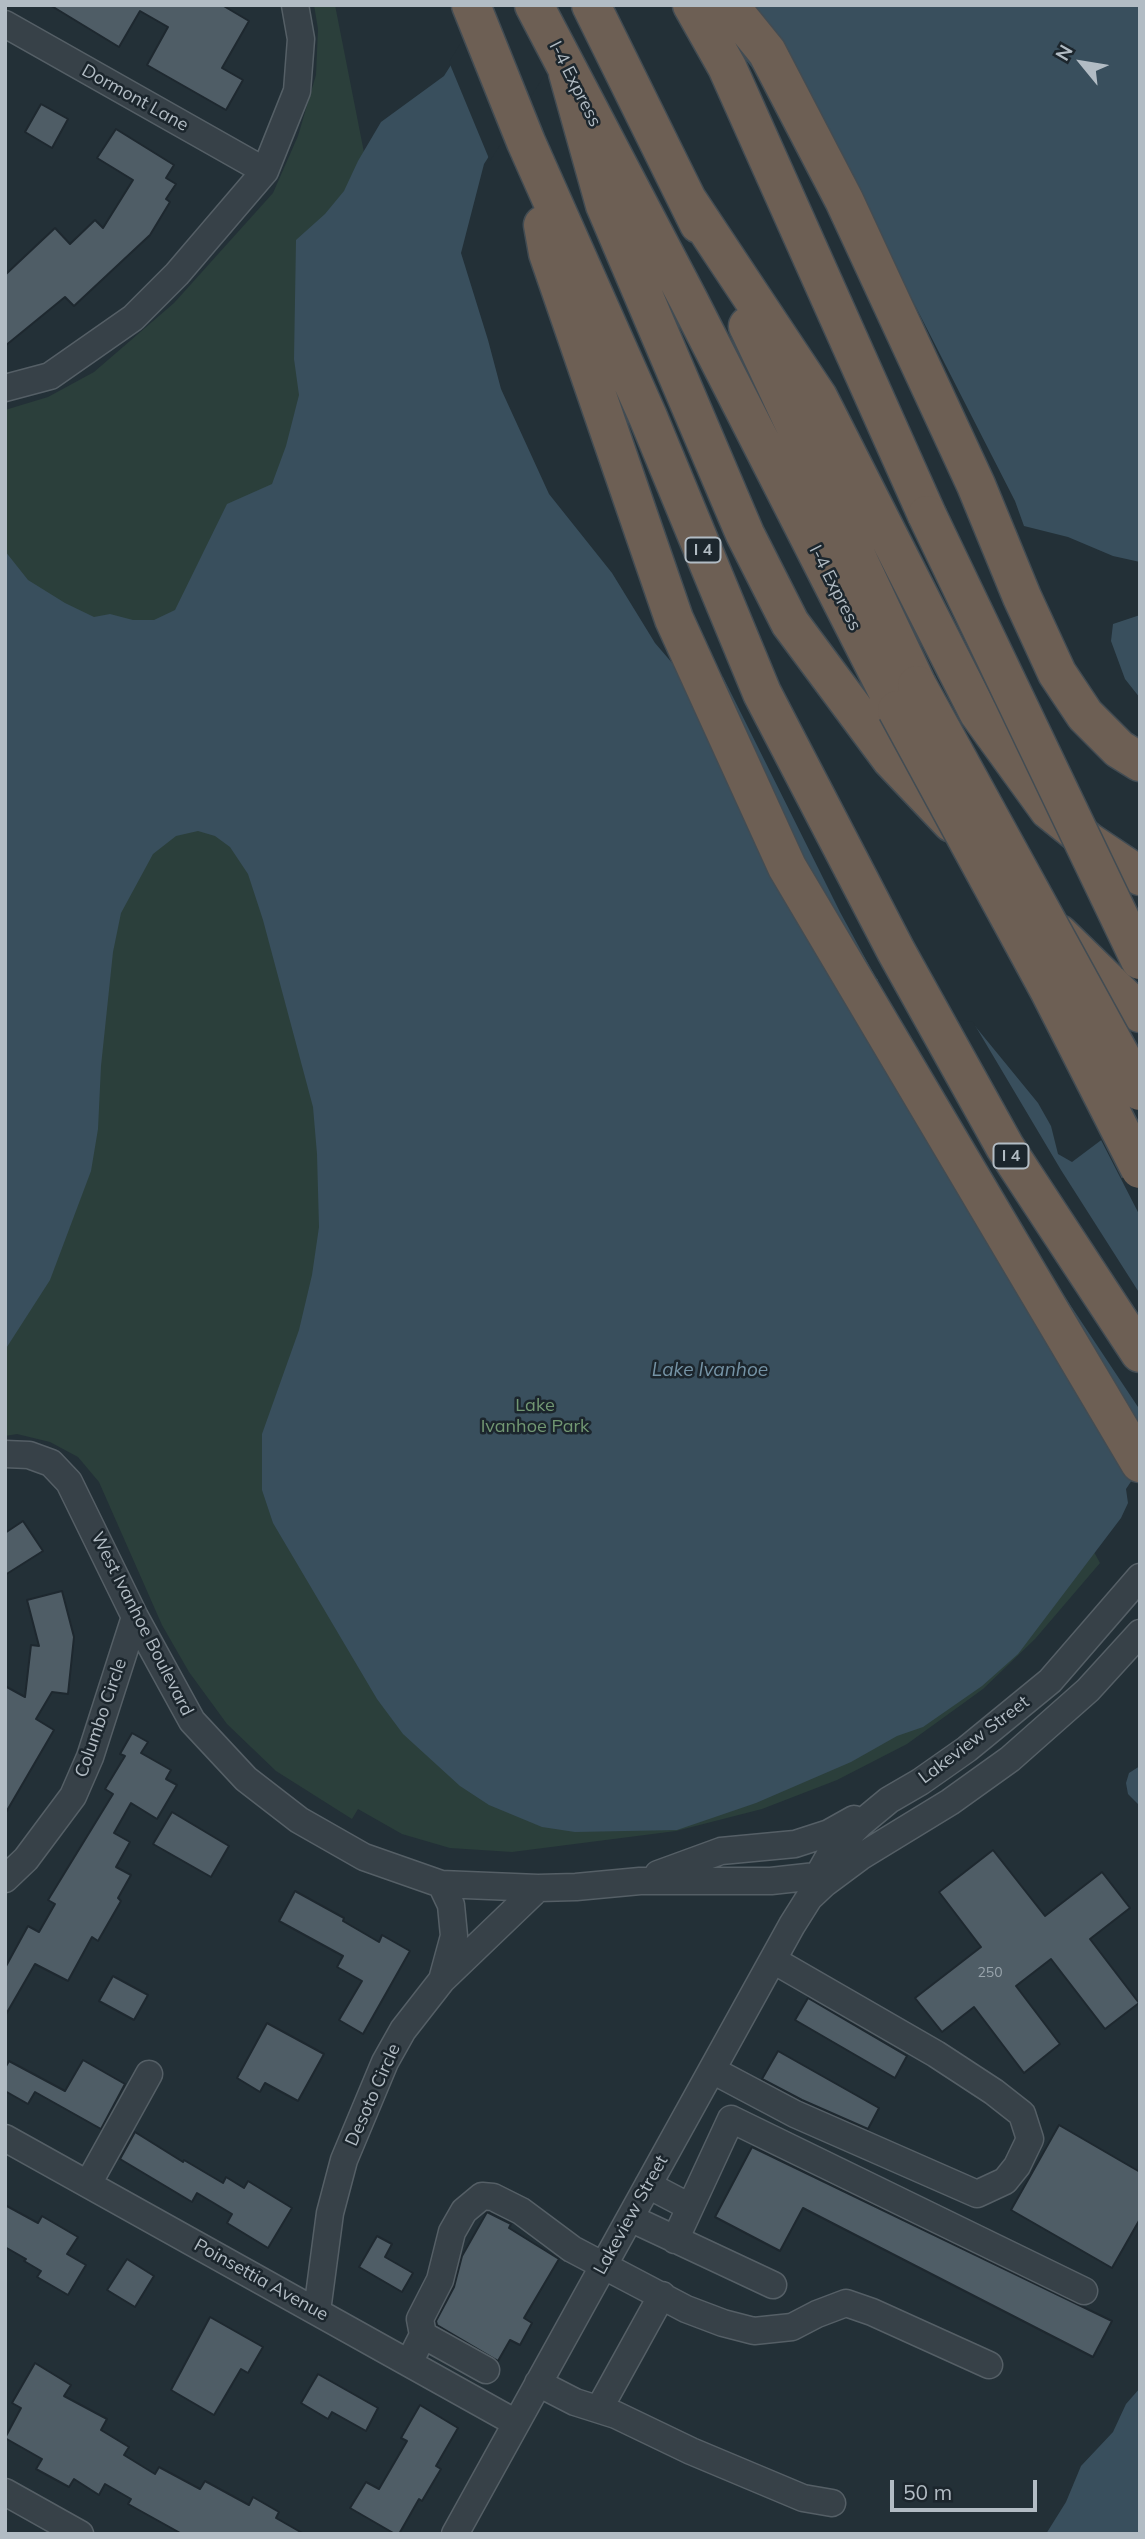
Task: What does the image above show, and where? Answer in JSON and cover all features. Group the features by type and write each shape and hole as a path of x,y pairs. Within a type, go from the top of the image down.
{"highway":[{"name":"I 4","path":"471,5 526,142 648,417 762,693 896,951 1005,1147 1140,1353"},
{"name":"I-4 Express","path":"534,5 688,299 907,697 1140,1091"},
{"path":"692,5 727,67 927,515 1140,960"},
{"path":"729,5 767,52 878,270 1057,673 1085,715 1119,750 1140,762"},
{"name":"I-4 Express","path":"595,14 688,201 907,697 1049,990 1140,1169"},
{"path":"568,73 605,205 739,522 790,623 891,759 1024,899 1140,1013"},
{"path":"526,142 548,253 674,619 787,867 1140,1463"},
{"path":"688,201 818,397 978,712 1049,810 1089,842 1140,876"}],"street":[{"path":"5,388 50,376 133,318 177,274 265,171 297,91 301,39 295,5"},
{"name":"Dormont Lane","path":"5,24 265,171"},
{"name":"West Ivanhoe Boulevard","path":"5,1454 29,1455 51,1463 69,1482 135,1617 192,1721 246,1779 299,1820 364,1857 441,1884 537,1888 639,1881 771,1881 813,1887 845,1868"},
{"name":"Lakeview Street","path":"455,2534 831,1853 889,1800 967,1749 1050,1681 1140,1577"},
{"name":"Columbo Circle","path":"5,1879 26,1859 73,1796 90,1757 135,1617"},
{"name":"Lakeview Street","path":"845,1868 1010,1759 1088,1690 1140,1633"},
{"name":"West Ivanhoe Boulevard","path":"639,1881 721,1851 795,1844 829,1833 889,1800"},
{"path":"441,1884 451,1905 454,1936 442,1980"},
{"name":"Desoto Circle","path":"317,2311 330,2213 344,2160 385,2062 402,2030 442,1980 537,1888"},
{"path":"712,2070 795,2114 977,2194 1004,2181 1017,2166 1030,2139 1022,2114 936,2054 773,1960"},
{"path":"88,2184 149,2074"},
{"path":"695,2100 1084,2291"},
{"path":"675,2240 731,2119"},
{"name":"Poinsettia Avenue","path":"5,2138 516,2423"},
{"path":"648,2185 690,2207"},
{"path":"408,2363 424,2335 420,2319 440,2280 452,2232 464,2211 482,2196 493,2197 521,2211 572,2249 686,2309 723,2323 754,2331 792,2327 846,2303 989,2365"},
{"path":"630,2218 773,2285"},
{"path":"599,2409 662,2295"},
{"path":"424,2335 486,2370"},
{"path":"538,2383 575,2402 616,2415 691,2451 803,2498 832,2503"},
{"path":"5,2492 80,2534"}],"green space":[{"name":"Lake Ivanhoe","path":"314,5 335,5 382,244 1100,1563 1035,1639 983,1689 907,1744 837,1780 762,1809 676,1831 512,1852 450,1848 402,1834 358,1809 352,1819 276,1771 227,1724 189,1672 162,1625 99,1482 78,1457 50,1442 17,1434 5,1436 5,410 48,397 94,372 174,303 273,193 298,136 316,75 318,29"}],"water":[{"name":"Lake Ivanhoe","path":"489,5 586,5 484,164 461,253 501,389 549,494 612,573 655,643 673,664 723,677 840,912 876,978 903,998 944,1021 975,1026 1038,1103 1051,1126 1058,1154 1072,1162 1140,1111 1140,1468 1126,1489 1128,1503 1121,1518 1018,1654 982,1686 923,1727 897,1736 851,1762 756,1803 677,1830 575,1832 542,1827 489,1805 460,1786 403,1734 377,1699 273,1523 262,1490 262,1434 299,1330 312,1275 319,1227 317,1154 313,1107 263,920 248,874 230,847 215,836 198,831 176,836 153,854 121,913 113,952 101,1066 98,1129 91,1171 50,1280 5,1350 5,551 28,580 94,617 110,614 133,620 154,620 175,610 227,504 272,484 286,446 299,395 294,359 296,240 325,214 344,191 381,122 444,76"},
{"path":"701,5 1140,5 1140,562 1113,556 1068,537 1024,526 1015,501 855,194"},
{"path":"1140,615 1140,698 1125,679 1111,641 1113,624"},
{"path":"1140,1766 1140,1806 1128,1794 1126,1783 1129,1773"},
{"path":"1140,2388 1140,2534 1046,2534 1066,2502 1081,2466 1113,2432 1126,2404"}],"pier":[{"path":"484,5 589,5 490,161 449,62"},
{"path":"880,976 905,995 945,1018 973,1022 1061,1170 1140,1294 1140,1410 1051,1276 877,981"},
{"path":"1140,1108 1140,1216 1100,1138"}],"building":[{"path":"50,5 222,5 249,21 222,68 243,80 226,110 147,65 168,27 140,11 119,47"},
{"path":"41,104 68,119 52,148 25,132"},
{"path":"116,129 174,165 166,178 176,184 166,199 170,202 150,235 74,306 65,297 5,346 5,275 55,228 70,244 95,220 103,228 133,180 97,158"},
{"path":"23,1521 43,1551 5,1575 5,1533"},
{"path":"62,1591 74,1637 68,1694 52,1692 36,1719 54,1730 5,1814 5,1686 25,1697 31,1645 39,1646 27,1600"},
{"path":"132,1733 148,1742 141,1753 171,1770 166,1779 177,1785 157,1819 131,1803 114,1833 130,1842 116,1867 131,1875 118,1898 121,1901 98,1941 92,1937 68,1981 35,1964 5,2016 5,1968 28,1926 39,1932 55,1904 48,1900 113,1794 105,1789 125,1756 120,1754"},
{"path":"172,1812 229,1846 211,1877 153,1844"},
{"path":"993,1850 1045,1916 1102,1872 1130,1908 1090,1939 1139,2003 1105,2029 1051,1959 1016,1986 1060,2044 1024,2073 974,2007 942,2032 915,1998 981,1947 939,1892"},
{"path":"295,1891 344,1918 343,1921 379,1942 382,1935 410,1951 363,2034 339,2020 362,1981 337,1967 343,1956 279,1921"},
{"path":"113,1976 148,1995 134,2020 99,2001"},
{"path":"808,1998 907,2056 895,2078 795,2020"},
{"path":"267,2023 324,2054 298,2101 265,2083 260,2092 237,2078"},
{"path":"778,2051 879,2108 868,2129 762,2079"},
{"path":"83,2060 125,2084 101,2129 35,2092 28,2104 5,2091 5,2068 9,2061 65,2091"},
{"path":"1059,2125 1140,2172 1140,2219 1112,2268 1011,2210"},
{"path":"135,2132 223,2183 226,2177 244,2188 248,2181 292,2208 268,2248 227,2223 232,2214 197,2193 192,2202 120,2159"},
{"path":"752,2147 1112,2321 1093,2357 803,2208 780,2251 715,2217"},
{"path":"5,2205 38,2223 42,2216 78,2237 67,2254 86,2265 68,2295 37,2277 41,2271 5,2247"},
{"path":"487,2212 511,2224 509,2228 559,2259 524,2318 532,2323 520,2345 510,2340 498,2361 437,2325 436,2321 454,2287 462,2256"},
{"path":"377,2236 392,2244 385,2257 413,2273 402,2292 359,2267"},
{"path":"127,2259 154,2276 135,2307 107,2290"},
{"path":"210,2317 263,2347 248,2373 241,2369 214,2415 171,2390"},
{"path":"35,2363 71,2385 64,2396 107,2419 101,2430 129,2447 124,2455 155,2474 159,2467 200,2489 205,2481 249,2505 253,2497 279,2512 276,2518 304,2534 182,2534 128,2504 131,2499 105,2484 99,2495 74,2479 69,2487 36,2469 42,2459 5,2438 21,2408 12,2403"},
{"path":"318,2374 378,2408 366,2431 332,2412 328,2419 301,2403"},
{"path":"420,2405 458,2428 436,2466 441,2469 422,2501 419,2499 399,2534 395,2534 350,2508 366,2482 379,2489 407,2441 401,2438"}],"park label":[{"name":"Lake Ivanhoe Park","path":"535,1416"}]}
